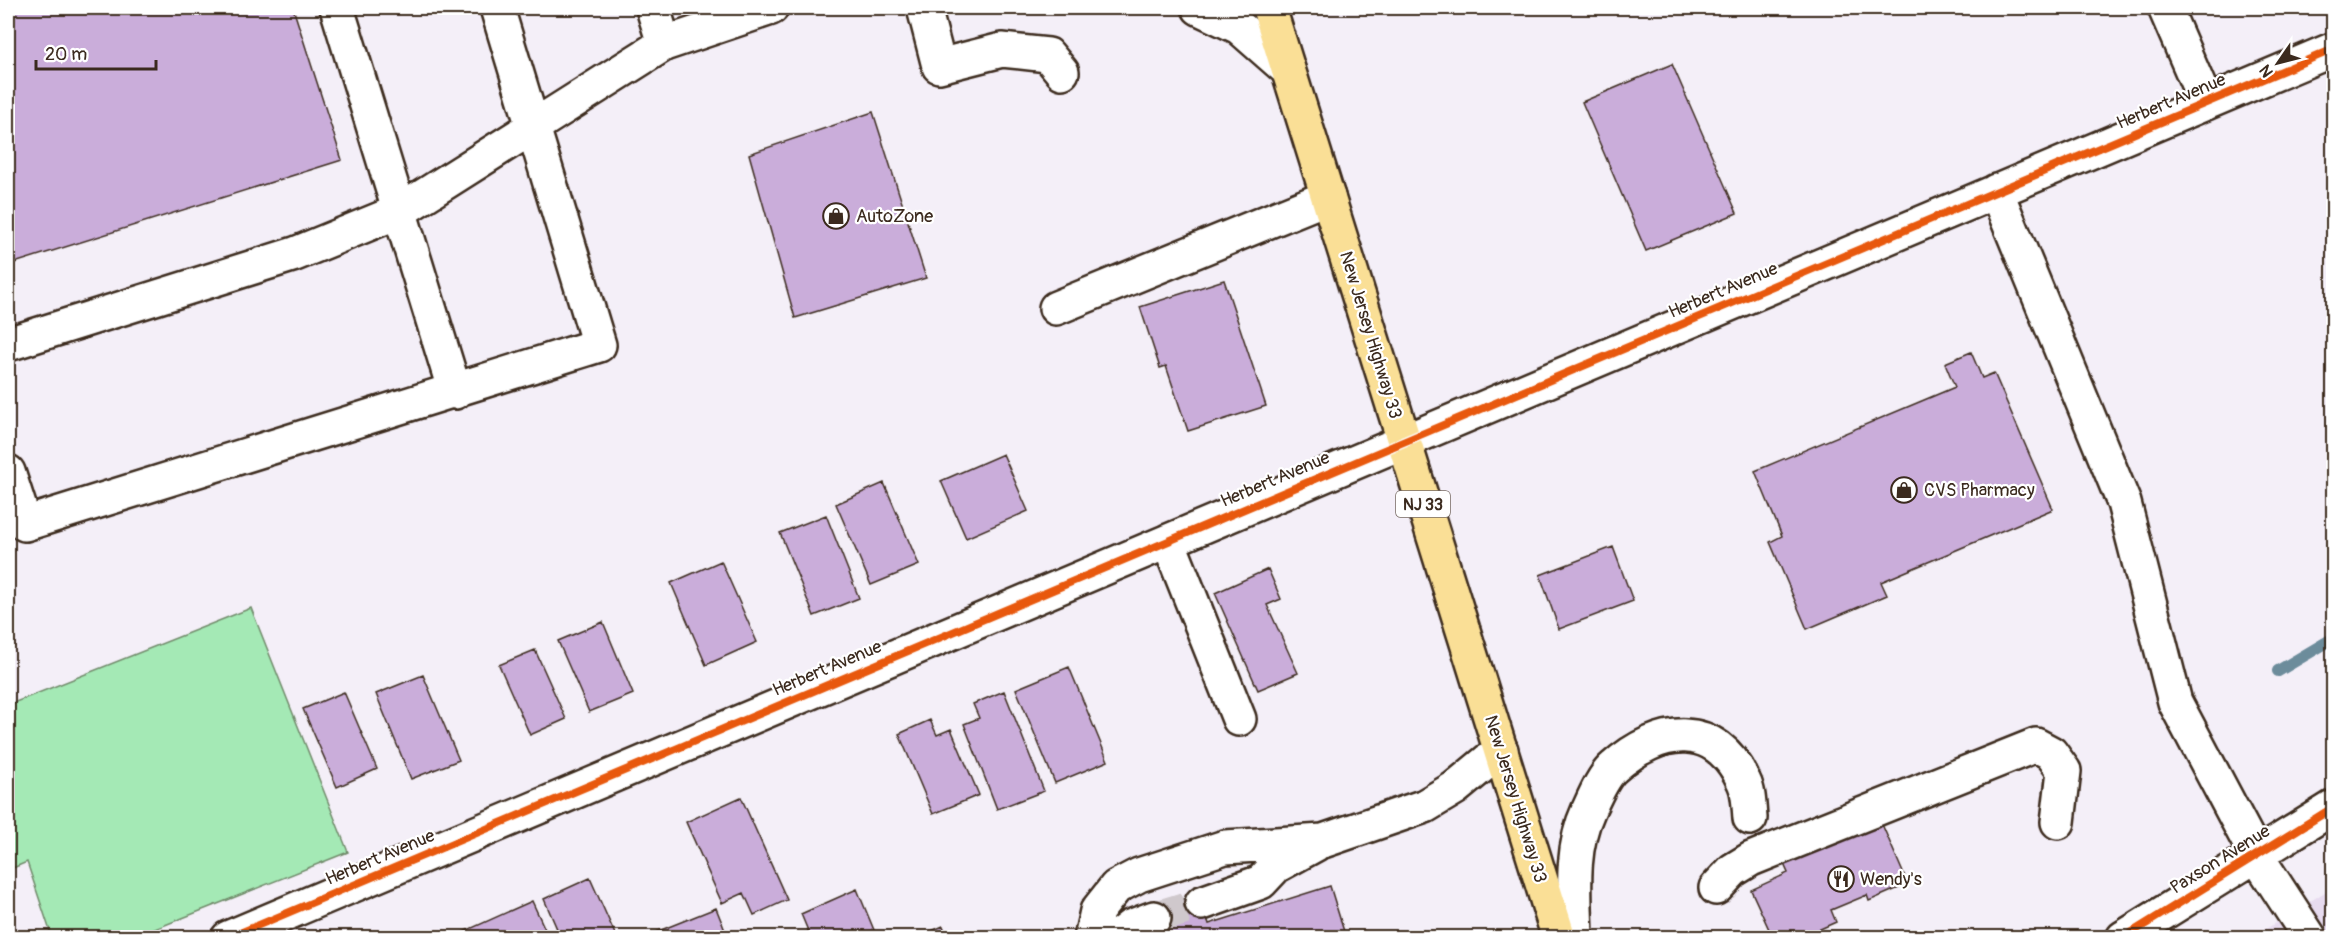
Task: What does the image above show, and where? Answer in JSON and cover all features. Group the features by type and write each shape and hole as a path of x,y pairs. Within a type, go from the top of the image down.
{"main road":[{"name":"New Jersey Highway 33","path":"1269,8 1559,938"}],"street":[{"path":"337,8 455,392"},
{"path":"8,472 25,524 455,392 599,345 497,8"},
{"path":"653,8 664,44"},
{"path":"8,344 295,254 400,211 664,44 771,8"},
{"path":"924,8 939,66 1002,50 1048,55 1062,72"},
{"path":"1199,8 1239,27 1288,70"},
{"path":"2164,8 2206,103"},
{"name":"Herbert Avenue","path":"228,938 2334,49"},
{"path":"1996,191 2124,503 2175,702 2256,855 2310,938"},
{"path":"1056,308 1328,197"},
{"path":"1168,541 1239,719"},
{"path":"1576,938 1574,866 1587,812 1612,769 1644,746 1673,735 1704,737 1730,757 1745,784 1750,818"},
{"path":"1716,888 1733,870 1751,859 2036,745 2050,753 2064,771 2058,822"},
{"path":"1202,903 1261,882 1276,866 1323,841 1425,806 1455,788 1501,750"},
{"name":"Paxson Avenue","path":"2123,938 2334,807"},
{"path":"1091,938 1097,911 1116,888 1139,875 1225,846 1323,841"},
{"path":"1116,938 1130,927 1154,918"}],"shaded area":[{"path":"2333,887 2333,937 2253,937"}],"green space":[{"path":"251,608 348,852 135,937 52,937 27,862 8,870 8,705"}],"building":[{"path":"8,8 293,8 342,160 8,265"},
{"path":"1672,64 1737,213 1646,251 1582,102"},
{"name":"AutoZone","path":"873,112 926,278 795,318 749,154"},
{"path":"1224,280 1266,406 1188,431 1166,366 1160,368 1140,307"},
{"name":"CVS Pharmacy","path":"1971,352 1982,378 1994,373 2053,509 1881,582 1887,595 1807,629 1770,542 1782,536 1755,471 1955,387 1945,363"},
{"path":"1003,454 1028,511 966,538 941,481"},
{"path":"884,483 919,565 871,585 836,504"},
{"path":"826,515 859,598 814,616 780,533"},
{"path":"1613,547 1633,601 1559,629 1540,575"},
{"path":"721,561 757,642 706,665 671,583"},
{"path":"1268,569 1281,599 1267,605 1298,673 1258,690 1215,593"},
{"path":"603,622 633,694 589,712 558,641"},
{"path":"535,650 566,719 530,735 499,665"},
{"path":"1069,667 1108,761 1055,783 1016,689"},
{"path":"423,675 459,760 411,779 376,694"},
{"path":"1004,691 1044,791 997,809 964,724 979,718 973,704"},
{"path":"344,692 377,769 337,787 303,709"},
{"path":"930,720 937,735 951,729 979,795 933,814 899,734"},
{"path":"741,797 787,900 754,915 744,893 722,903 686,822"},
{"name":"Wendy's","path":"1881,822 1908,884 1869,901 1867,895 1831,910 1836,922 1800,938 1773,938 1751,890 1788,873 1784,864"},
{"path":"590,878 615,934 606,938 561,938 544,899"},
{"path":"1330,886 1346,938 1160,938 1151,909 1199,894 1209,924"},
{"path":"857,889 874,930 856,938 811,938 801,914"},
{"path":"532,901 549,938 466,938 463,932"},
{"path":"716,908 728,938 641,938"},
{"path":"943,926 948,938 915,938"}],"waterway":[{"path":"2278,671 2334,638"}],"tunnel":[{"path":"1154,918 1202,903"}],"cycle path":[{"path":"228,938 2334,49"},
{"path":"2123,938 2334,807"}],"place":[{"name":"AutoZone","path":"836,216"},
{"name":"CVS Pharmacy","path":"1904,490"},
{"name":"Wendy's","path":"1841,879"}]}
